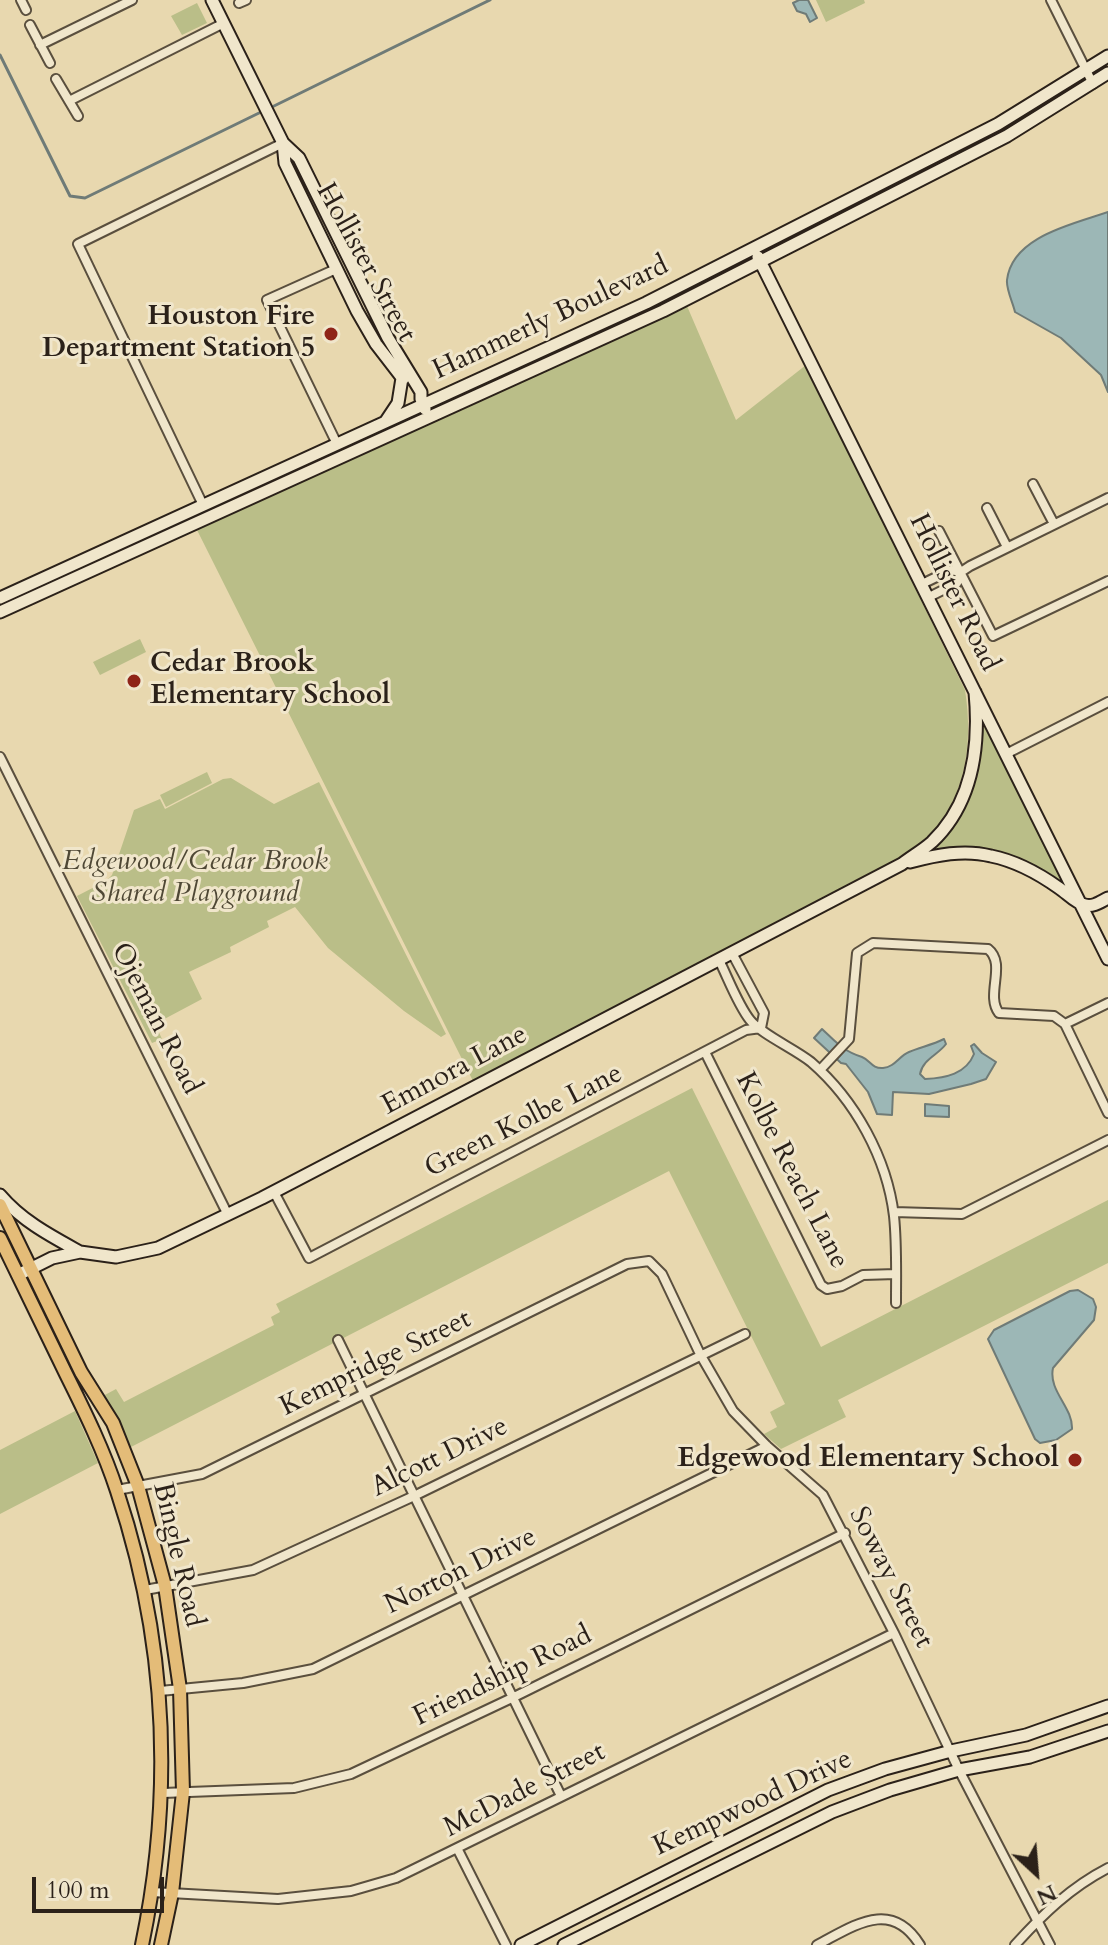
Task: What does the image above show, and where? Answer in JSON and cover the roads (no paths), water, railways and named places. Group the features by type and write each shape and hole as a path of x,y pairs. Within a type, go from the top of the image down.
{"main road":[{"name":"Hollister Street","path":"212,0 283,143 285,163 336,269 376,344 422,402"},
{"name":"Hammerly Boulevard","path":"0,598 384,423 422,402 646,303 998,124 1108,56"},
{"name":"Hammerly Boulevard","path":"0,612 619,332 1007,136 1108,73"},
{"path":"998,124 1007,136"},
{"name":"Hollister Street","path":"283,143 299,158 388,338 421,392 429,417"},
{"path":"881,184 887,197"},
{"name":"Hollister Road","path":"754,249 1108,959"},
{"path":"384,423 397,405 402,378"},
{"path":"252,483 257,496"},
{"path":"97,554 102,566"},
{"name":"Emnora Lane","path":"18,1275 52,1258 80,1252 116,1257 158,1248 274,1192 902,864 931,842 949,822 962,799 976,749 975,692"},
{"name":"Emnora Lane","path":"902,864 936,855 988,855 1035,872 1081,905"},
{"path":"1081,905 1094,905 1108,898"},
{"path":"0,1195 17,1213 43,1232 80,1252"},
{"name":"Bingle Road","path":"0,1205 81,1372 113,1423 138,1486 165,1586 180,1689 183,1792 172,1893 161,1945"},
{"name":"Bingle Road","path":"0,1238 91,1425 117,1490 145,1590 160,1691 163,1793 152,1892 142,1945"},
{"path":"68,1379 81,1372"},
{"name":"Kempwood Drive","path":"521,1945 845,1784 885,1769 951,1751 1026,1735 1108,1706"},
{"path":"1063,1723 1069,1744"},
{"name":"Kempwood Drive","path":"564,1945 851,1804 959,1770 1030,1757 1108,1731"},
{"path":"845,1784 851,1804"},
{"path":"739,1835 746,1854"},
{"path":"631,1890 638,1908"}],"street":[{"path":"21,0 26,10"},
{"path":"40,45 132,0"},
{"path":"1051,0 1093,84"},
{"path":"69,101 224,23"},
{"path":"30,25 50,63"},
{"path":"56,79 78,116"},
{"path":"203,505 78,244 283,143"},
{"path":"336,269 267,300 337,444"},
{"path":"1033,484 1054,524"},
{"path":"922,584 951,570 961,572 1108,498"},
{"path":"987,508 1007,547"},
{"path":"939,531 993,636 1108,581"},
{"path":"929,597 957,583 961,572"},
{"path":"1006,754 1108,702"},
{"name":"Ojeman Road","path":"0,757 228,1215"},
{"path":"820,1070 847,1042 857,953 860,949 873,943 988,949 996,961 996,1009 999,1013 1054,1016 1065,1024 1108,1113"},
{"path":"732,953 764,1013 761,1028"},
{"path":"719,960 751,1022 820,1070 840,1092 866,1130 894,1212 896,1303"},
{"path":"1065,1024 1108,1003"},
{"name":"Green Kolbe Lane","path":"274,1192 309,1258 746,1030 761,1028"},
{"name":"Kolbe Reach Lane","path":"705,1052 821,1285 827,1289 842,1286 863,1275 896,1274"},
{"path":"894,1212 962,1214 1108,1140"},
{"name":"Soway Street","path":"649,1261 662,1274 700,1354 733,1411 823,1495 845,1533 959,1770 1050,1945"},
{"name":"Kempridge Street","path":"117,1490 202,1474 627,1264 649,1261"},
{"name":"Alcott Drive","path":"145,1590 253,1570 414,1496 745,1334"},
{"path":"338,1340 561,1796"},
{"name":"Norton Drive","path":"160,1691 243,1683 313,1669 767,1446"},
{"name":"Friendship Road","path":"163,1793 294,1788 351,1774 845,1533"},
{"name":"McDade Street","path":"152,1892 278,1899 351,1891 396,1878 894,1633"},
{"path":"458,1850 506,1945"},
{"path":"1015,1945 1037,1920 1075,1886 1108,1868"},
{"path":"817,1945 868,1919 897,1922 907,1927 920,1945"}],"water":[{"path":"808,0 817,18 810,22 806,14 797,11 793,3"},
{"path":"1108,212 1108,392 1101,375 1061,338 1015,312 1007,280 1011,265 1032,242 1062,227"},
{"path":"822,1029 845,1049 879,1068 891,1066 909,1052 944,1039 946,1044 922,1069 920,1074 925,1079 948,1076 961,1070 974,1054 971,1046 974,1044 996,1062 986,1079 971,1084 929,1094 893,1092 892,1115 877,1114 868,1092 846,1064 814,1038"},
{"path":"925,1104 949,1106 949,1117 925,1116"},
{"path":"1078,1290 1093,1299 1096,1307 1094,1320 1053,1368 1052,1376 1069,1413 1072,1429 1056,1440 1040,1443 1035,1439 988,1339 994,1330 1070,1291"}],"waterway":[{"path":"274,106 490,0"},
{"path":"0,55 70,196 85,198 259,113"}],"place":[{"name":"Houston Fire Department Station 5","path":"331,334"},
{"name":"Cedar Brook Elementary School","path":"134,681"},
{"name":"Edgewood Elementary School","path":"1075,1460"}],"park label":[{"name":"Edgewood/Cedar Brook Shared Playground","path":"195,879"}]}
